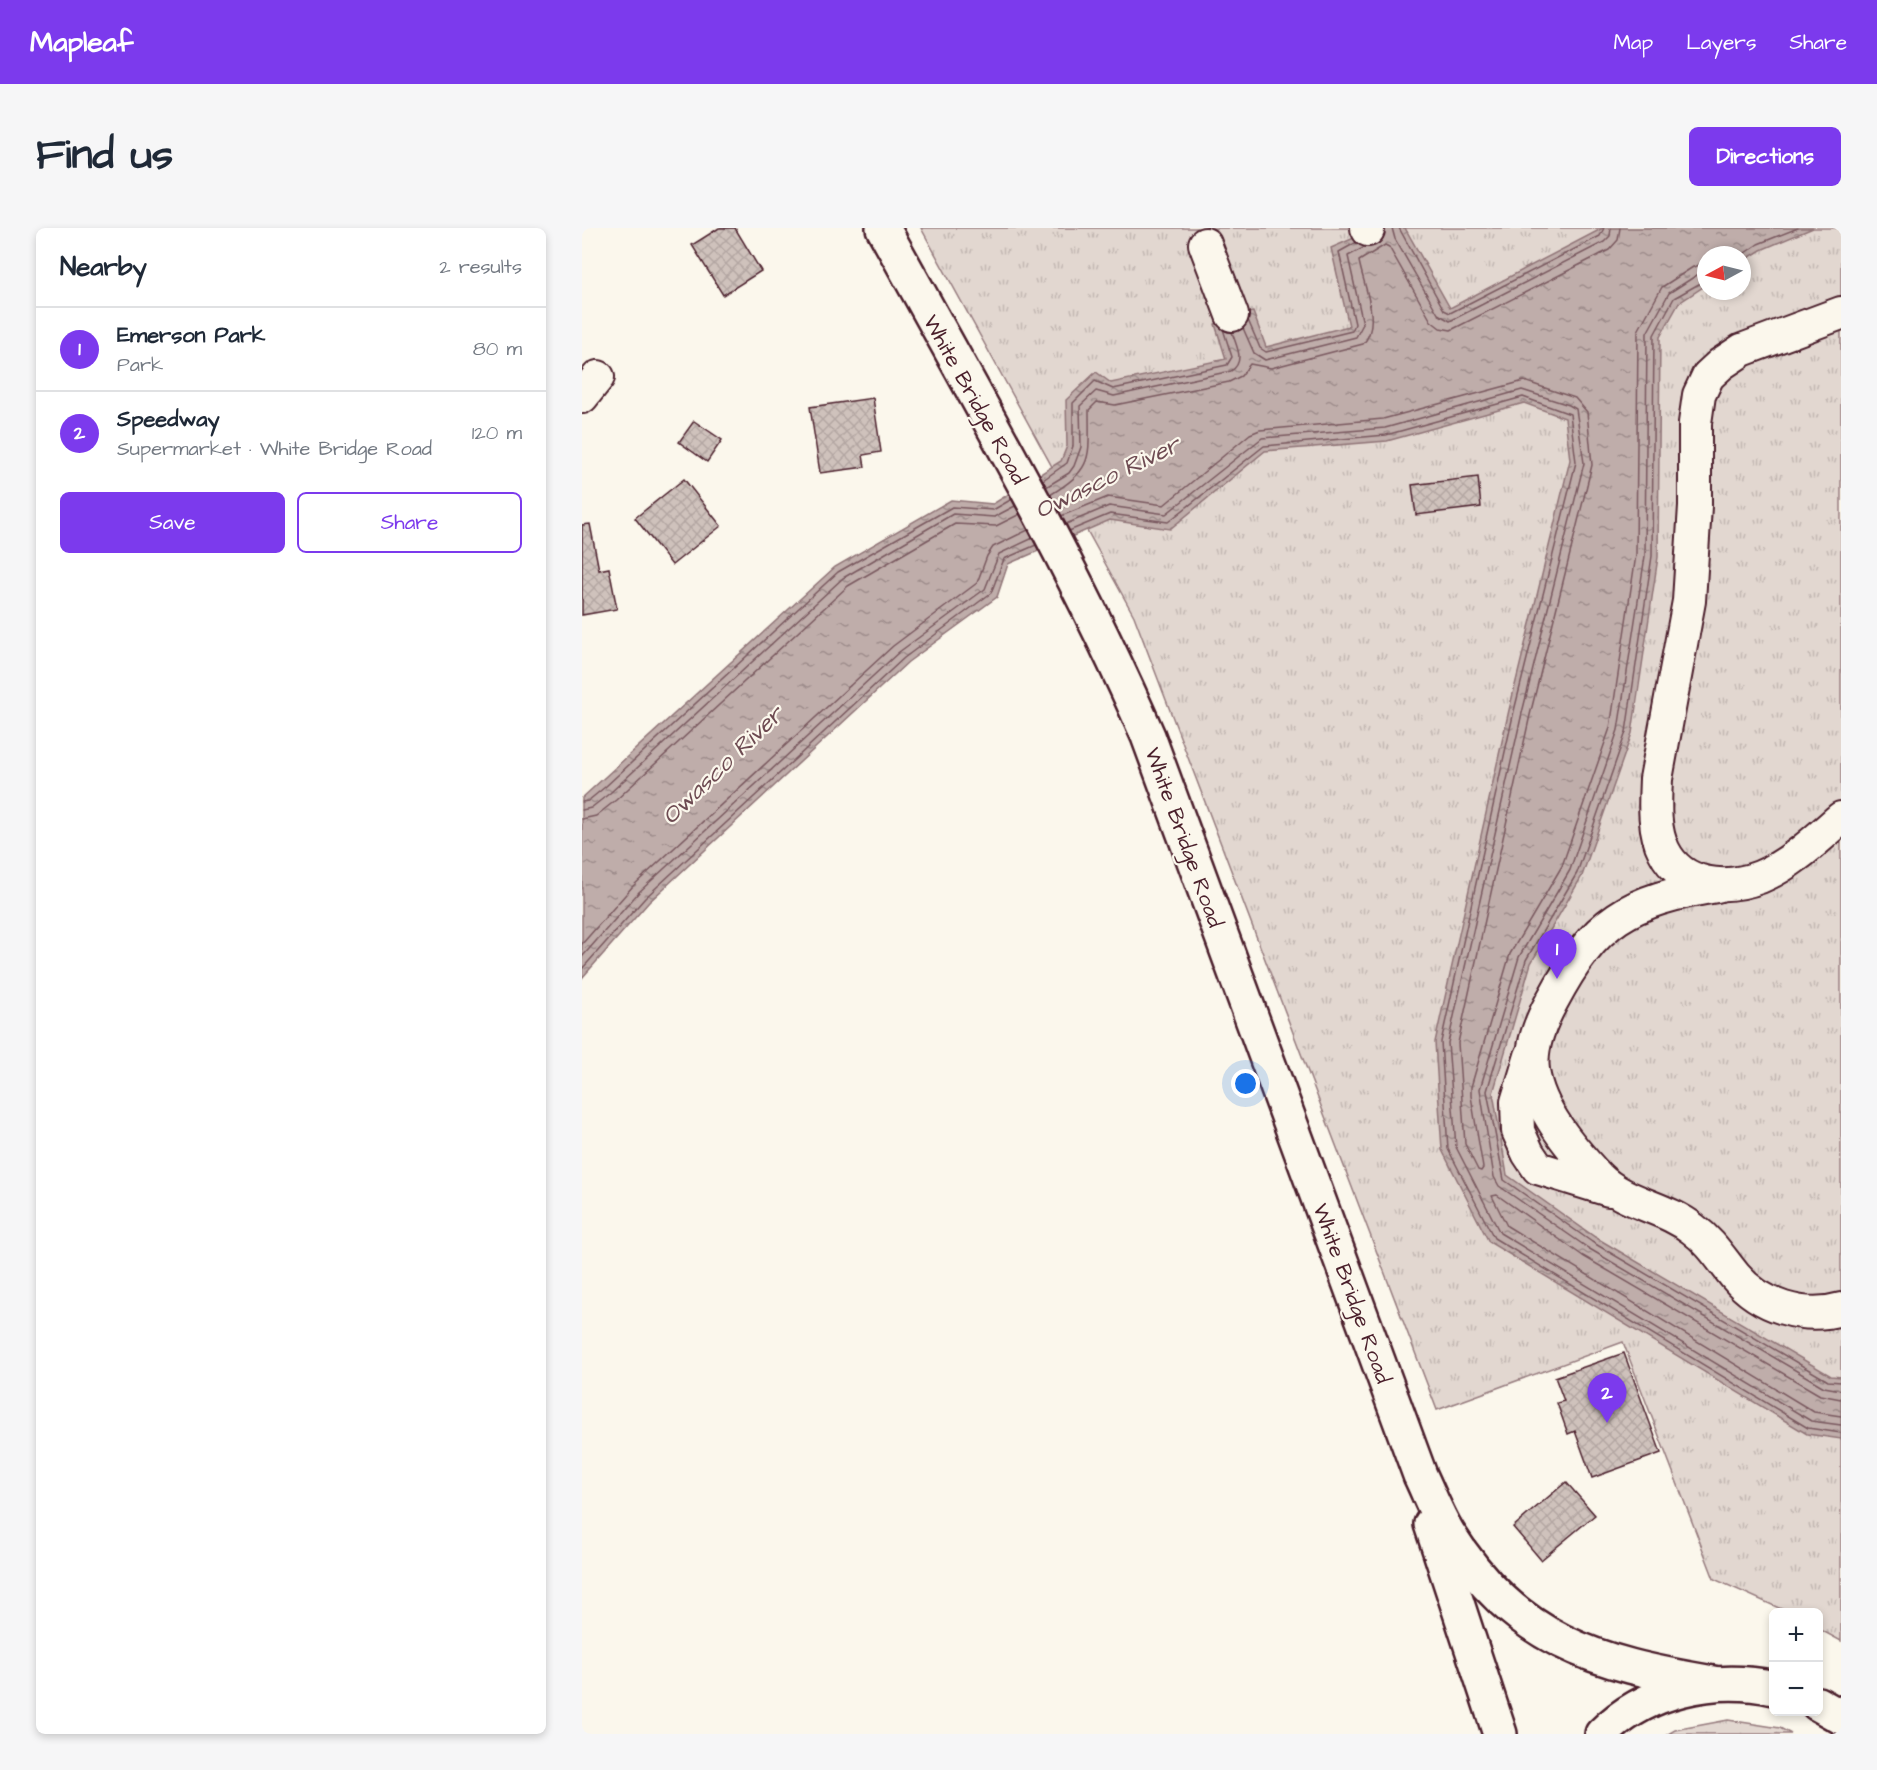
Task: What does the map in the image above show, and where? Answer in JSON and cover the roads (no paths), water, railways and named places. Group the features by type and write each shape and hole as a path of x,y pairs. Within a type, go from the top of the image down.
{"main road":[{"name":"White Bridge Road","path":"883,228 1091,612 1148,736 1420,1475 1447,1532 1478,1575 1528,1622 1556,1640 1589,1655 1639,1671 1713,1683"},
{"name":"White Bridge Road","path":"1420,1475 1435,1540 1500,1734"},
{"path":"1602,1734 1629,1713 1655,1699 1683,1689 1713,1683 1737,1683 1769,1687"},
{"path":"1823,1707 1841,1717"}],"lane":[{"path":"1205,244 1232,315"},
{"path":"1718,886 1697,880 1682,872 1664,852 1658,830 1655,802 1656,779 1689,602 1695,506 1695,423 1699,395 1708,376 1720,364 1742,350 1841,313"},
{"path":"1841,818 1778,867 1750,880 1654,899 1604,928 1581,952 1543,1017 1536,1040 1533,1070 1554,1122 1592,1170 1615,1192 1688,1224 1705,1238 1735,1276 1757,1296 1793,1311 1813,1314 1841,1309"}],"water":[{"name":"Owasco River","path":"1377,228 1405,228 1450,308 1603,228 1813,228 1751,256 1751,246 1697,246 1697,291 1679,303 1660,337 1658,557 1632,733 1582,876 1531,963 1493,1093 1507,1175 1595,1237 1831,1376 1841,1377 1841,1439 1807,1434 1489,1242 1442,1150 1435,1042 1509,710 1570,460 1565,418 1524,403 1387,441 1265,451 1170,529 1110,520 1008,564 997,597 908,662 649,902 582,978 582,798 835,567 951,500 993,504 1061,461 1067,446 1066,400 1096,372 1111,383 1226,359 1215,324 1232,315 1253,312 1266,347 1349,326 1331,248"}],"place":[{"name":"Emerson Park","path":"1557,979"},
{"name":"Speedway","path":"1607,1423"}]}
